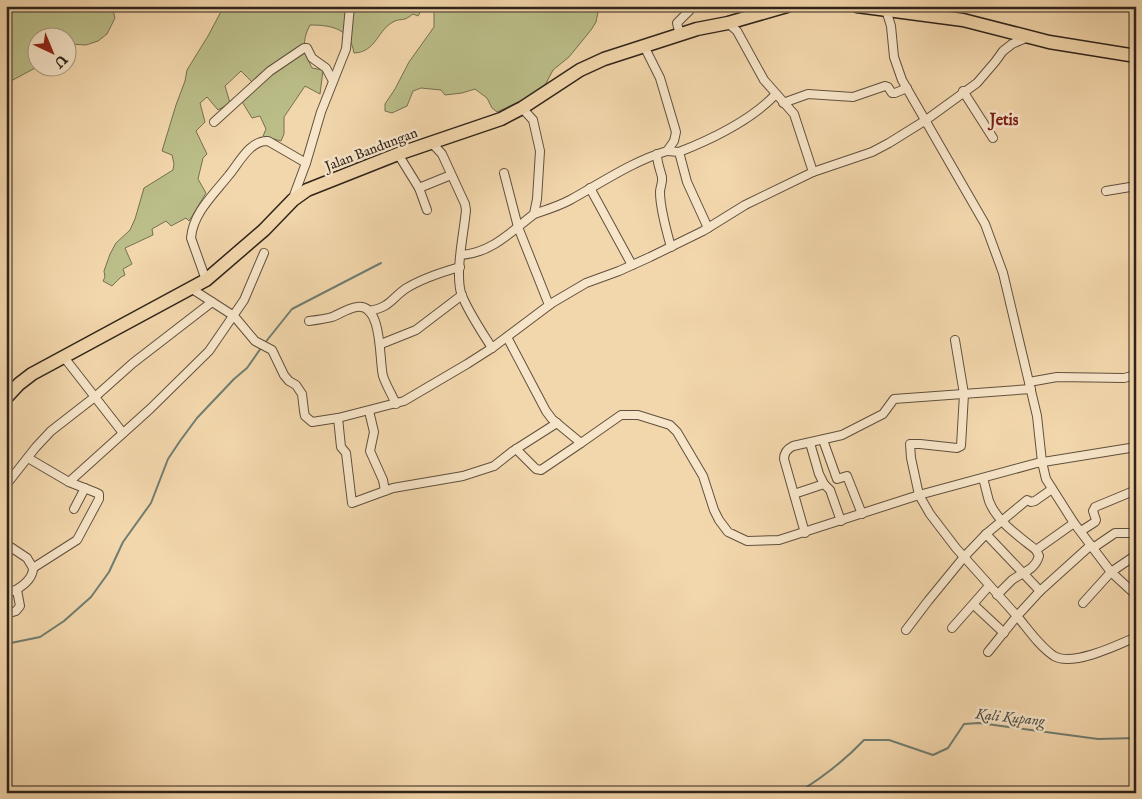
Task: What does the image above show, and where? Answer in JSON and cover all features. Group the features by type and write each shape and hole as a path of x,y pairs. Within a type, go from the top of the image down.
{"main road":[{"name":"Jalan Bandungan","path":"6,398 32,374 206,280 264,230 292,200 307,190 398,154 501,119 522,108 580,70 604,59 697,29 728,23 788,6"},
{"path":"857,6 964,20 1049,42 1136,56"}],"street":[{"path":"292,200 347,44 350,6"},
{"path":"680,34 677,23 688,14 689,6"},
{"path":"886,10 891,26 894,57 906,88 985,224 1003,273 1038,416 1042,462 1046,480 1074,523 1111,572 1136,595"},
{"path":"728,23 737,31 764,80 775,95 794,114 813,172"},
{"path":"192,289 234,316 255,341 272,350 286,379 300,389 304,399 304,411 308,419 314,423 396,404 429,387 492,348 550,305 586,283 671,247 708,228 745,205 813,172 872,152 926,120 963,91 977,83 1003,51 1012,44 1030,36"},
{"path":"644,46 660,78 676,132 674,141 667,151"},
{"path":"214,122 270,71 304,48 307,48 312,58 326,68 333,81"},
{"path":"783,103 808,94 853,97 885,86 892,93 906,88"},
{"path":"963,91 993,138"},
{"path":"461,256 495,245 534,214 568,201 657,154 667,151 679,152 706,141 749,117 775,95"},
{"path":"522,108 533,120 540,151 538,191 534,214"},
{"path":"206,280 194,249 191,231 202,208 213,192 226,179 243,156 262,140 268,141 306,163"},
{"path":"431,142 442,154 466,210 460,267 462,295 492,348"},
{"path":"679,152 687,182 708,228"},
{"path":"398,154 419,188 427,210"},
{"path":"657,154 658,168 662,177 660,191 666,230 671,247"},
{"path":"504,173 518,227 550,305"},
{"path":"419,188 451,175"},
{"path":"1106,191 1136,186"},
{"path":"590,188 632,265"},
{"path":"70,482 209,351 234,316 246,295 264,253"},
{"path":"369,311 380,309 391,303 405,290 413,286 442,272 460,267"},
{"path":"380,344 416,330 462,295"},
{"path":"6,484 51,431 212,302"},
{"path":"309,321 330,318 358,306 364,307 369,311 374,320 380,344 384,376 396,404"},
{"path":"507,336 546,412 581,443"},
{"path":"955,340 964,394 961,446 957,448 910,444 919,495 930,514 997,595 1048,650 1060,658 1091,654 1136,637"},
{"path":"63,356 123,433"},
{"path":"805,532 784,460 784,454 788,448 842,436 883,414 894,399 964,394 1030,386 1057,377 1124,378 1136,375"},
{"path":"369,411 374,432 370,451 383,480 385,491"},
{"path":"516,449 536,469 541,470 621,415 638,415 663,422 670,425 677,432 707,486 714,510 728,532 747,541 780,540 919,495 1042,462 1136,447"},
{"path":"338,418 340,447 346,453 352,503 385,491 472,474 494,466 516,449 557,423"},
{"path":"823,440 838,483 831,486 830,490"},
{"path":"810,442 819,474 824,484 830,490 841,521"},
{"path":"6,589 10,591 17,590 30,578 33,568 70,545 80,536 99,499 99,494 70,482 28,458"},
{"path":"837,479 847,476 862,514"},
{"path":"983,478 989,501 1002,520 1036,550 1039,556 1037,561 1024,574 1011,582 997,595"},
{"path":"794,494 824,484"},
{"path":"74,509 85,488"},
{"path":"906,630 964,557 986,534 1027,500 1032,502 1052,489"},
{"path":"1081,531 1096,520 1095,508 1112,498 1136,490"},
{"path":"1036,550 1074,523"},
{"path":"988,652 1040,591 1092,546 1116,533 1129,534"},
{"path":"986,534 1040,591"},
{"path":"6,544 27,558 33,568"},
{"path":"1083,603 1111,572 1136,555"},
{"path":"952,628 990,586"},
{"path":"6,614 16,611 20,606 17,590"},
{"path":"974,605 1004,633"}],"green space":[{"path":"6,6 112,6 115,18 107,34 98,41 86,45 78,45 78,28 28,28 28,72 11,81 6,80"},
{"path":"224,6 424,6 418,16 413,14 389,25 368,49 362,52 354,53 349,38 339,30 326,26 310,25 305,37 305,47 312,68 323,70 320,94 305,86 284,117 284,134 281,141 263,136 266,129 260,116 252,118 241,100 252,82 241,71 225,86 230,103 218,110 207,97 200,103 205,122 196,131 207,154 203,158 198,179 206,193 189,221 186,218 171,226 166,221 152,229 153,235 125,248 132,264 123,269 125,275 112,286 103,281 105,277 104,271 110,254 116,243 130,230 144,188 173,170 172,155 162,151 176,105 187,70"},
{"path":"424,6 594,6 598,12 596,22 591,30 569,57 553,70 544,87 527,98 497,112 492,108 487,98 475,89 445,95 441,90 421,88 413,91 407,106 392,113 385,111 385,104 409,62 434,27 434,9"}],"waterway":[{"path":"264,344 292,309 381,263"},
{"path":"6,644 40,637 64,621 91,597 109,572 123,542 151,503 168,459 180,441 197,418 247,368 261,348"},
{"name":"Kali Kupang","path":"797,793 832,769 864,740 889,740 933,755 948,748 964,724 979,723 1098,739 1136,738"}],"district":[{"name":"Jetis","path":"1004,119"}]}
